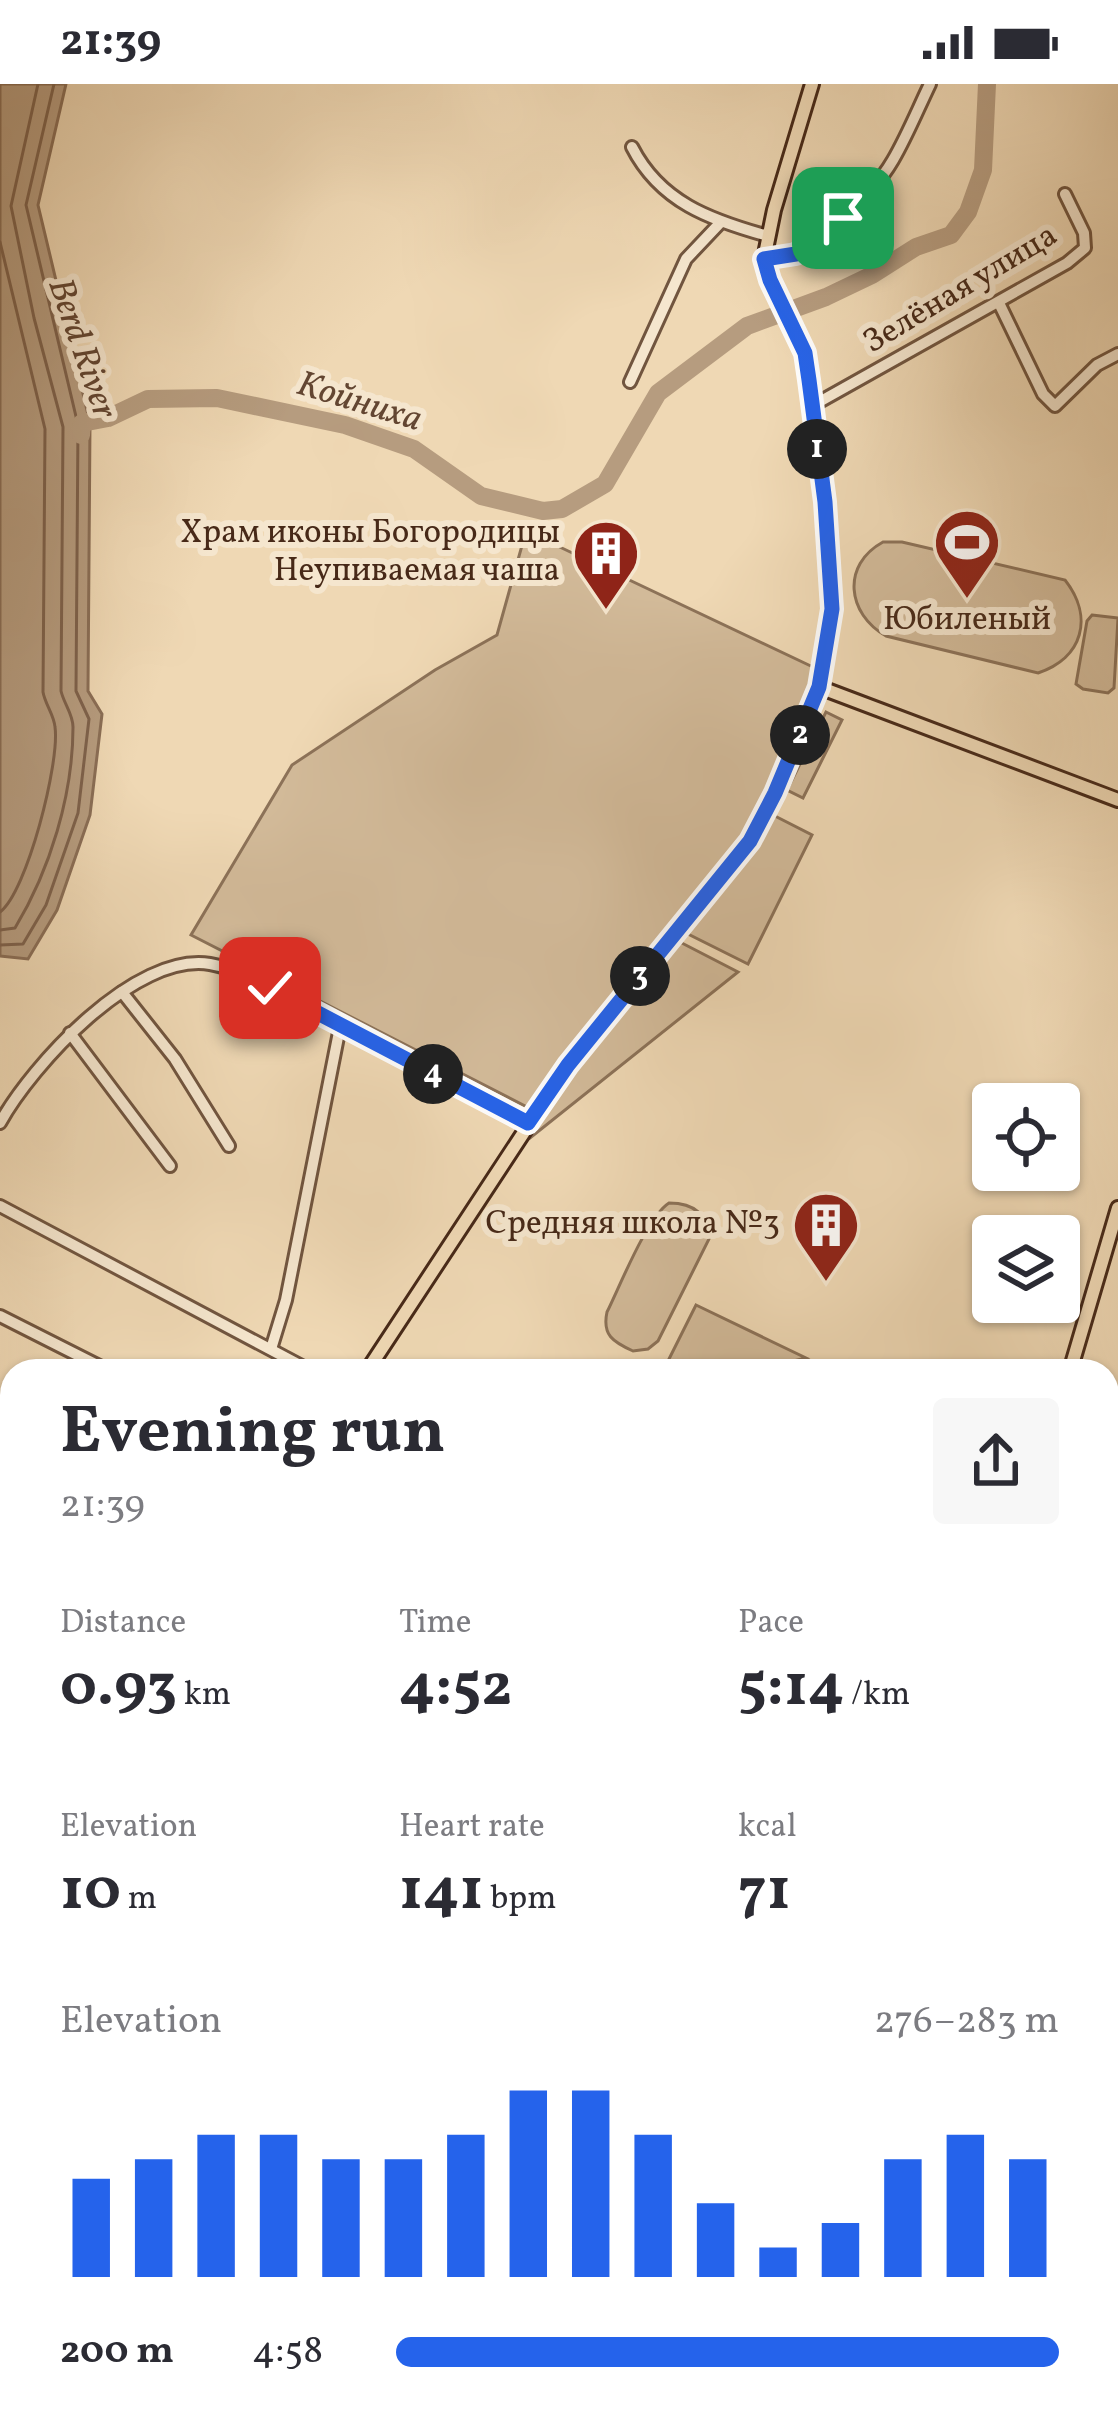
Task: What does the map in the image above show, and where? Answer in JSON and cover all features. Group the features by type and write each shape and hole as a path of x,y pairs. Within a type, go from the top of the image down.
{"main road":[{"path":"376,1359 568,1065 750,841 819,687 832,609 825,502 805,353 764,259 812,84"},
{"path":"819,687 1118,800"},
{"path":"1074,1359 1118,1208"}],"street":[{"path":"764,259 796,254 843,218 891,164 931,84"},
{"path":"632,147 648,178 720,223 768,236"},
{"name":"Зелёная улица","path":"812,406 999,303 1085,248 1084,233 1065,194"},
{"path":"630,382 686,259 720,223"},
{"path":"999,303 1043,394 1055,406 1097,365 1118,354"},
{"path":"0,1123 35,1068 122,992 173,968 211,964 270,988 528,1123"},
{"path":"122,992 175,1059 229,1146"},
{"path":"271,1349 286,1300 340,1027"},
{"path":"70,1033 170,1166"},
{"path":"0,1207 289,1359"},
{"path":"0,1316 85,1359"}],"shaded area":[{"path":"526,531 815,668 805,710 749,837 583,1036 531,1109 191,935 292,765 435,670 497,635"},
{"name":"Юбиленый","path":"883,542 902,542 1065,580 1081,622 1074,647 1038,673 886,636 863,615 854,589 860,563"},
{"path":"1092,615 1118,618 1114,688 1108,693 1076,684"},
{"path":"826,712 842,720 803,798 787,790"},
{"path":"771,814 812,835 748,964 684,932 756,844"},
{"path":"676,940 738,972 530,1138 527,1133"},
{"path":"669,1203 698,1212 709,1239 658,1341 648,1349 633,1351 611,1337 607,1312 643,1237"},
{"path":"696,1305 806,1358 802,1359 669,1359"}],"water":[{"path":"0,84 66,84 38,205 90,423 88,691 102,714 90,815 57,910 28,959 0,956"}],"waterway":[{"name":"Койниха","path":"81,435 82,423 108,418 148,399 217,398 345,425 414,449 481,496 543,511 562,509 605,484 658,393 747,326 826,297 916,247 951,235 968,212 983,170 987,84"}],"place":[{"name":"Юбиленый","path":"967,601"},
{"name":"Храм иконы Богородицы Неупиваемая чаша","path":"606,612"},
{"name":"Средняя школа №3","path":"826,1284"}],"route":[{"path":"270,988 528,1123 568,1065 750,841 819,687 832,622 825,502 805,353 764,259 796,254 843,218"}],"water label":[{"name":"Berd River","path":"81,349"}]}
